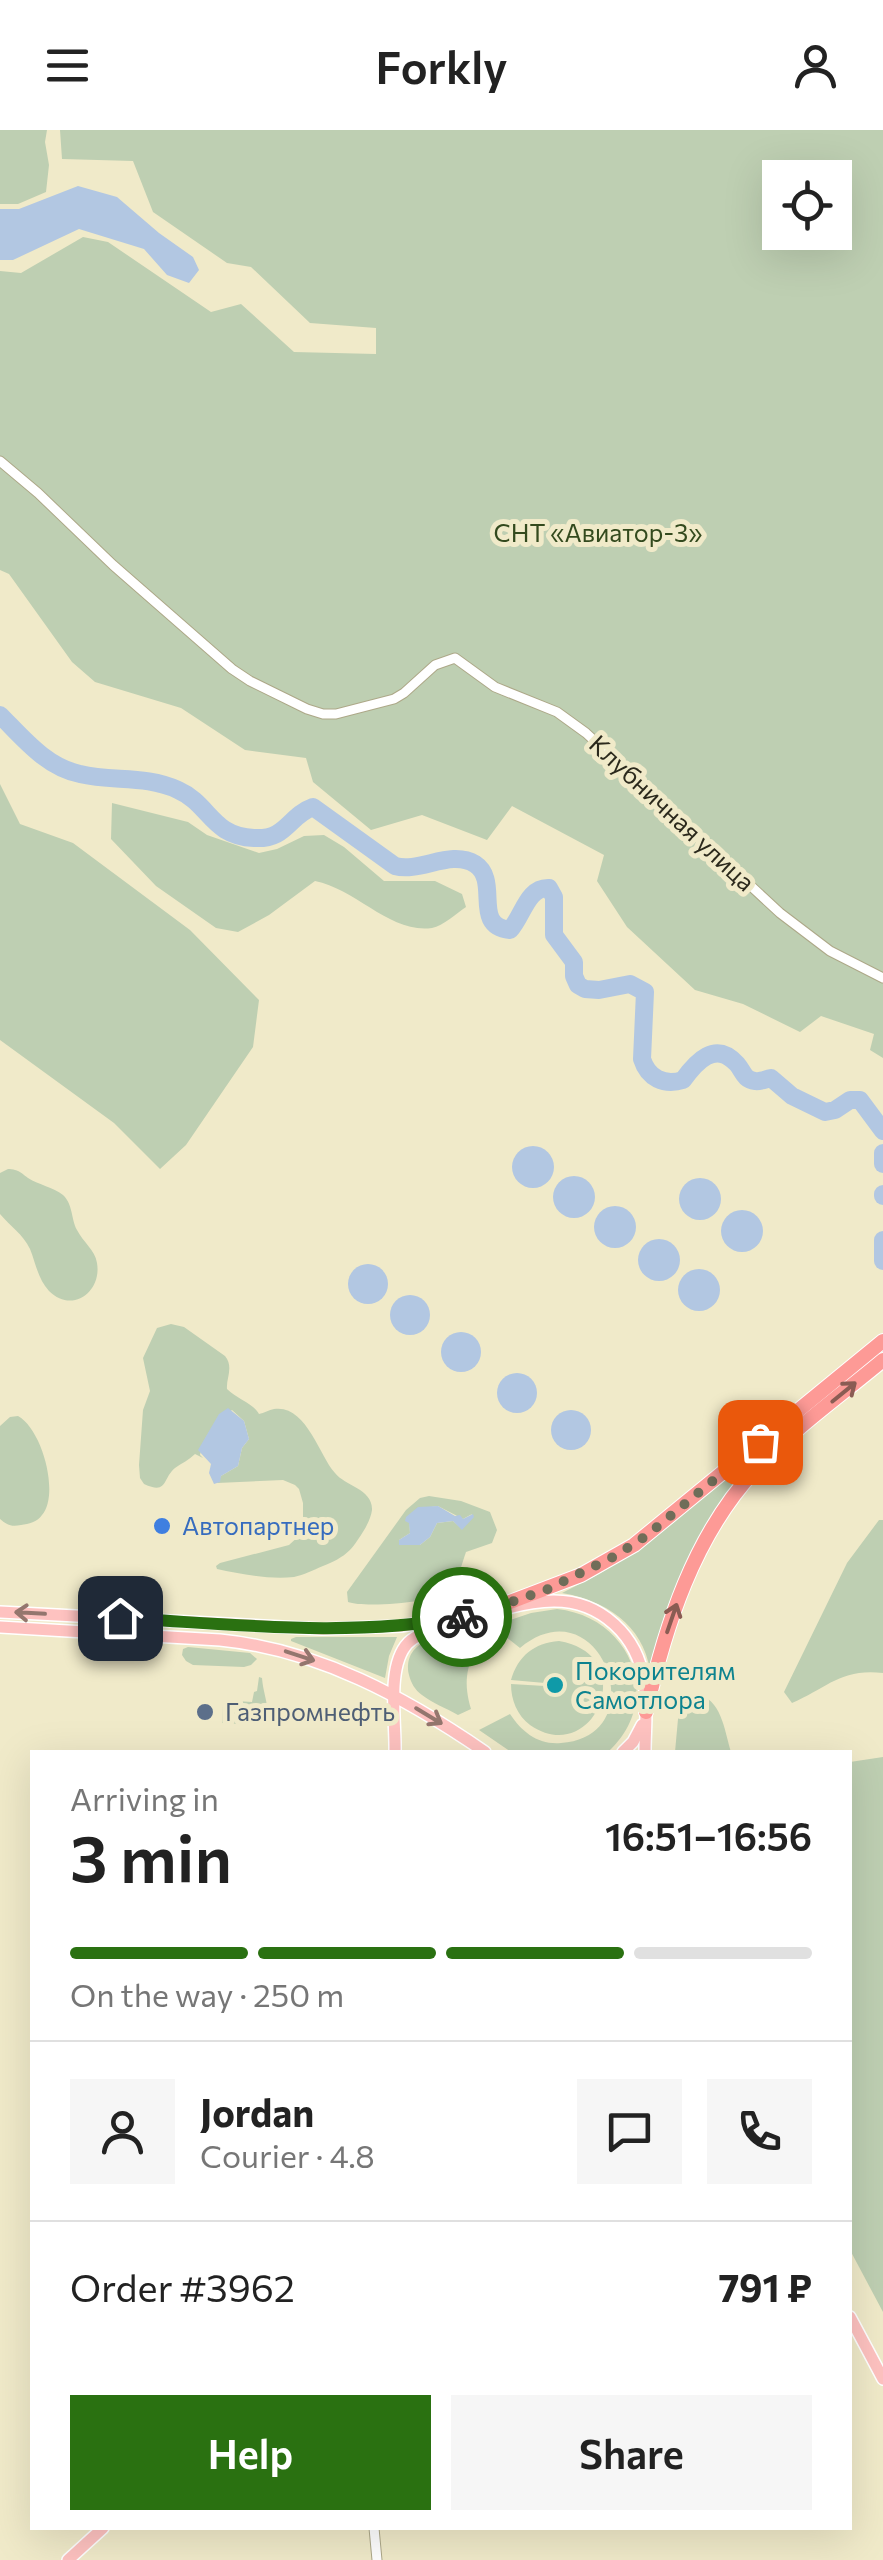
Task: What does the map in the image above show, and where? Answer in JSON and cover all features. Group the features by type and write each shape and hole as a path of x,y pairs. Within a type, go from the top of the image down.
{"highway":[{"path":"476,1614 580,1575 634,1545 883,1342"},
{"path":"646,1712 674,1612 701,1549 728,1502 770,1455 883,1360"}],"main road":[{"path":"0,1612 322,1628 402,1626 550,1600 569,1602 612,1621 638,1657 644,1678 645,1750"},
{"path":"395,1750 398,1660 411,1640 476,1614"},
{"path":"0,1626 256,1644 318,1662 395,1696 482,1750"},
{"path":"625,1750 637,1736 646,1712"},
{"path":"852,2321 883,2380"},
{"path":"68,2560 101,2530"}],"street":[{"name":"Клубничная улица","path":"0,461 232,669 307,709 336,714 380,704 404,693 436,665 455,658 496,686 557,712 586,734 780,913 830,951 883,978"},
{"path":"374,2530 377,2560"}],"green space":[{"path":"0,130 47,130 46,192 18,204 0,204"},
{"name":"СНТ «Авиатор-3»","path":"60,130 883,130 883,1058 870,1050 874,1034 821,1016 800,1032 743,1004 695,990 627,927 597,881 604,855 512,806 487,840 422,815 371,830 313,782 306,758 245,750 181,708 95,682 72,662 9,574 0,570 0,271 21,273 83,237 108,242 211,312 241,304 294,352 376,354 376,328 310,323 251,267 227,263 153,212 133,161 62,159"},
{"path":"0,784 20,824 73,843 190,930 259,1000 253,1047 186,1145 160,1169 114,1123 0,1040"},
{"path":"112,803 188,822 207,835 259,853 304,836 324,835 384,881 435,881 462,894 466,907 436,927 417,928 388,918 315,881 238,932 216,928 156,886 111,839"},
{"path":"8,1169 19,1171 66,1199 77,1230 97,1263 95,1283 84,1297 67,1300 49,1291 27,1244 0,1214 0,1173"},
{"path":"171,1324 184,1327 225,1356 229,1368 227,1389 259,1414 274,1409 295,1414 335,1473 368,1497 372,1510 369,1521 344,1555 294,1577 245,1575 217,1569 220,1563 289,1545 300,1535 303,1521 303,1503 295,1485 283,1480 217,1483 238,1466 242,1448 249,1439 244,1421 232,1410 207,1435 200,1455 203,1458 195,1454 175,1468 161,1487 144,1484 139,1465 143,1410 150,1391 143,1358 157,1328"},
{"path":"883,1348 883,1353 736,1480 705,1527 680,1577 650,1670 639,1640 620,1617 593,1602 562,1593 647,1544"},
{"path":"18,1416 27,1423 41,1448 49,1492 40,1517 14,1526 0,1519 0,1426 10,1417"},
{"path":"420,1498 461,1501 490,1512 497,1530 492,1543 466,1552 458,1576 444,1594 401,1603 348,1602 347,1592 406,1510","holes":["438,1506 463,1519 472,1514 462,1529 453,1521 437,1523 430,1537 420,1545 400,1545 399,1540 410,1533 412,1514 419,1509"]},
{"path":"879,1520 883,1520 883,1673 845,1676 792,1703 784,1692 847,1563"},
{"path":"557,1609 583,1615 604,1627 621,1644 632,1664 636,1686 634,1709 625,1731 610,1750 508,1750 479,1730 510,1714 531,1736 561,1743 590,1734 606,1716 611,1692 606,1668 593,1647 574,1634 549,1633 520,1648 492,1626"},
{"path":"465,1632 479,1645 467,1676 471,1709 458,1715 417,1691 408,1663 411,1654 425,1642"},
{"path":"296,1637 397,1637 385,1678 291,1641"},
{"path":"559,1641 584,1650 598,1666 603,1685 600,1705 589,1721 573,1732 553,1735 522,1717 511,1684 545,1686 552,1695 563,1693 566,1684 558,1676 545,1683 511,1680 528,1652"},
{"path":"188,1647 250,1653 257,1659 244,1667 193,1665 182,1655"},
{"path":"259,1677 267,1723 222,1723 223,1704 252,1702"},
{"path":"686,1696 704,1696 716,1708 730,1750 675,1750 679,1708"},
{"path":"883,1757 883,2312 852,2254 852,1762"}],"water":[{"path":"78,186 117,197 193,257 199,270 189,283 167,275 144,249 79,229 13,260 0,260 0,209 19,209"},
{"path":"533,1146 548,1152 554,1167 548,1182 533,1188 518,1182 512,1167 518,1152"},
{"path":"574,1176 589,1182 595,1197 589,1212 574,1218 559,1212 553,1197 559,1182"},
{"path":"700,1178 715,1184 721,1199 715,1214 700,1220 685,1214 679,1199 685,1184"},
{"path":"615,1206 630,1212 636,1227 630,1242 615,1248 600,1242 594,1227 600,1212"},
{"path":"742,1210 757,1216 763,1231 757,1246 742,1252 727,1246 721,1231 727,1216"},
{"path":"659,1239 674,1245 680,1260 674,1275 659,1281 644,1275 638,1260 644,1245"},
{"path":"368,1264 382,1270 388,1284 382,1298 368,1304 354,1298 348,1284 354,1270"},
{"path":"699,1269 714,1275 720,1290 714,1305 699,1311 684,1305 678,1290 684,1275"},
{"path":"410,1295 424,1301 430,1315 424,1329 410,1335 396,1329 390,1315 396,1301"},
{"path":"461,1332 475,1338 481,1352 475,1366 461,1372 447,1366 441,1352 447,1338"},
{"path":"517,1373 531,1379 537,1393 531,1407 517,1413 503,1407 497,1393 503,1379"},
{"path":"228,1408 244,1421 249,1439 242,1448 238,1466 214,1484 209,1473 211,1464 198,1450 219,1414"},
{"path":"571,1410 585,1416 591,1430 585,1444 571,1450 557,1444 551,1430 557,1416"},
{"path":"438,1506 463,1519 473,1514 474,1517 462,1530 453,1521 437,1523 430,1537 420,1545 399,1545 399,1540 410,1533 406,1517 418,1507"}],"waterway":[{"path":"0,715 56,765 80,774 166,785 189,796 219,826 240,836 274,835 313,807 395,866 466,860 482,872 489,912 498,927 510,930 530,897 549,888 554,897 554,935 574,962 578,985 599,990 630,984 645,992 642,1059 653,1076 669,1082 683,1080 707,1056 721,1054 737,1064 748,1079 771,1078 792,1096 825,1112 850,1100 860,1100 883,1131"},
{"path":"883,1153 883,1164"},
{"path":"883,1240 883,1261"}],"way so far":[{"path":"462,1617 546,1590 615,1556 646,1536 760,1442"}],"place":[{"name":"Автопартнер","path":"162,1526"},
{"name":"Покорителям Самотлора","path":"555,1685"},
{"name":"Газпромнефть","path":"205,1712"}],"route":[{"path":"120,1618 343,1628 402,1626 462,1617"}]}
